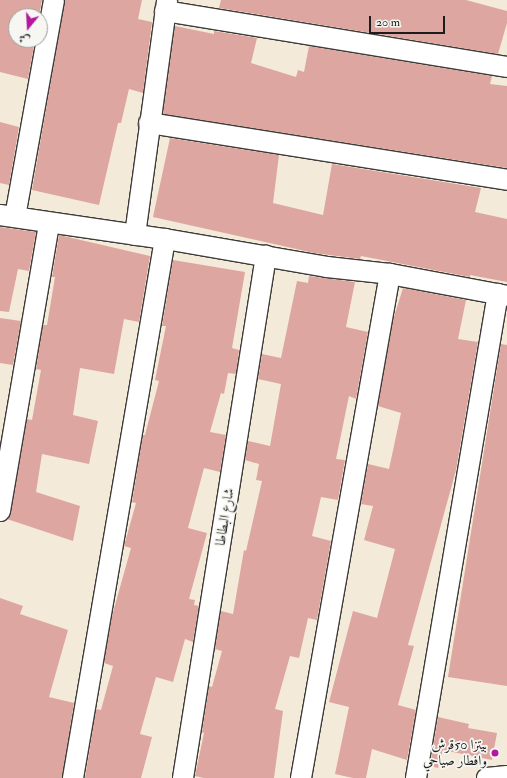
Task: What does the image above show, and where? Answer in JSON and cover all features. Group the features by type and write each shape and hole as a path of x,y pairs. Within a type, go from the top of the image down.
{"street":[{"path":"54,0 8,216 135,234 327,267 390,274 502,295 416,778"},
{"path":"135,234 166,6 507,67"},
{"path":"149,123 507,180"},
{"path":"0,511 49,223"},
{"path":"73,778 165,239"},
{"name":"شارع البطاطا","path":"183,778 266,256"},
{"path":"301,778 390,274"},
{"path":"487,778 507,776"}],"building":[{"path":"0,0 42,0 40,8 8,8 8,48 34,48 28,79 0,72"},
{"path":"65,0 142,0 138,19 152,22 143,93 129,89 121,123 118,123 99,205 32,190"},
{"path":"221,0 466,0 507,11 507,23 498,54 219,8"},
{"path":"175,26 214,34 214,31 257,38 251,63 296,77 298,70 304,72 309,46 492,76 490,84 507,86 507,168 163,114"},
{"path":"0,122 19,127 9,185 0,183"},
{"path":"170,138 279,155 273,203 323,215 332,164 481,188 475,212 507,219 507,282 470,275 470,277 361,256 360,259 314,253 153,217"},
{"path":"0,227 36,232 29,271 18,269 9,312 0,311"},
{"path":"59,235 150,256 139,322 124,319 114,374 80,368 73,415 98,421 89,464 42,454 36,492 80,506 73,541 7,519 11,513 27,419 32,420 41,370 36,369 43,325 47,325 55,277 52,277"},
{"path":"173,260 245,272 232,348 239,350 236,374 228,373 224,394 221,393 210,432 226,435 220,472 204,468 188,528 207,533 189,599 195,600 194,605 199,606 193,642 185,639 173,682 156,677 140,734 152,737 141,778 85,778 96,709 101,710 113,666 104,663 112,616 131,548 124,546 136,503 132,502 143,435 145,435 159,381 155,380 166,326 162,326"},
{"path":"309,276 355,282 346,327 368,332 356,399 349,396 336,459 345,460 338,500 321,497 312,536 331,541 317,620 308,618 299,658 290,656 275,709 283,711 274,778 204,778 195,776 204,733 202,732 209,686 212,687 222,651 215,649 221,611 233,614 244,550 246,551 262,481 256,480 259,464 245,460 248,441 270,446 281,384 258,379 262,354 281,358 297,281 308,283"},
{"path":"403,288 466,300 458,339 478,342 456,470 408,645 414,646 398,705 416,710 407,760 372,749 366,778 353,778 335,774 349,707 329,702 353,611 377,618 395,549 364,540 373,506 361,504 368,464 389,469 401,413 378,406 393,320"},
{"path":"0,318 21,321 13,365 0,363"},
{"path":"501,344 507,345 507,686 448,677"},
{"path":"0,598 23,606 20,614 68,630 49,697 74,703 62,778 0,778"},
{"path":"438,717 469,724 468,728 497,733 492,760 443,750 438,768 430,766"}],"place":[{"name":"بيتزا 50قرش وافطار صياحي","path":"495,753"}]}
